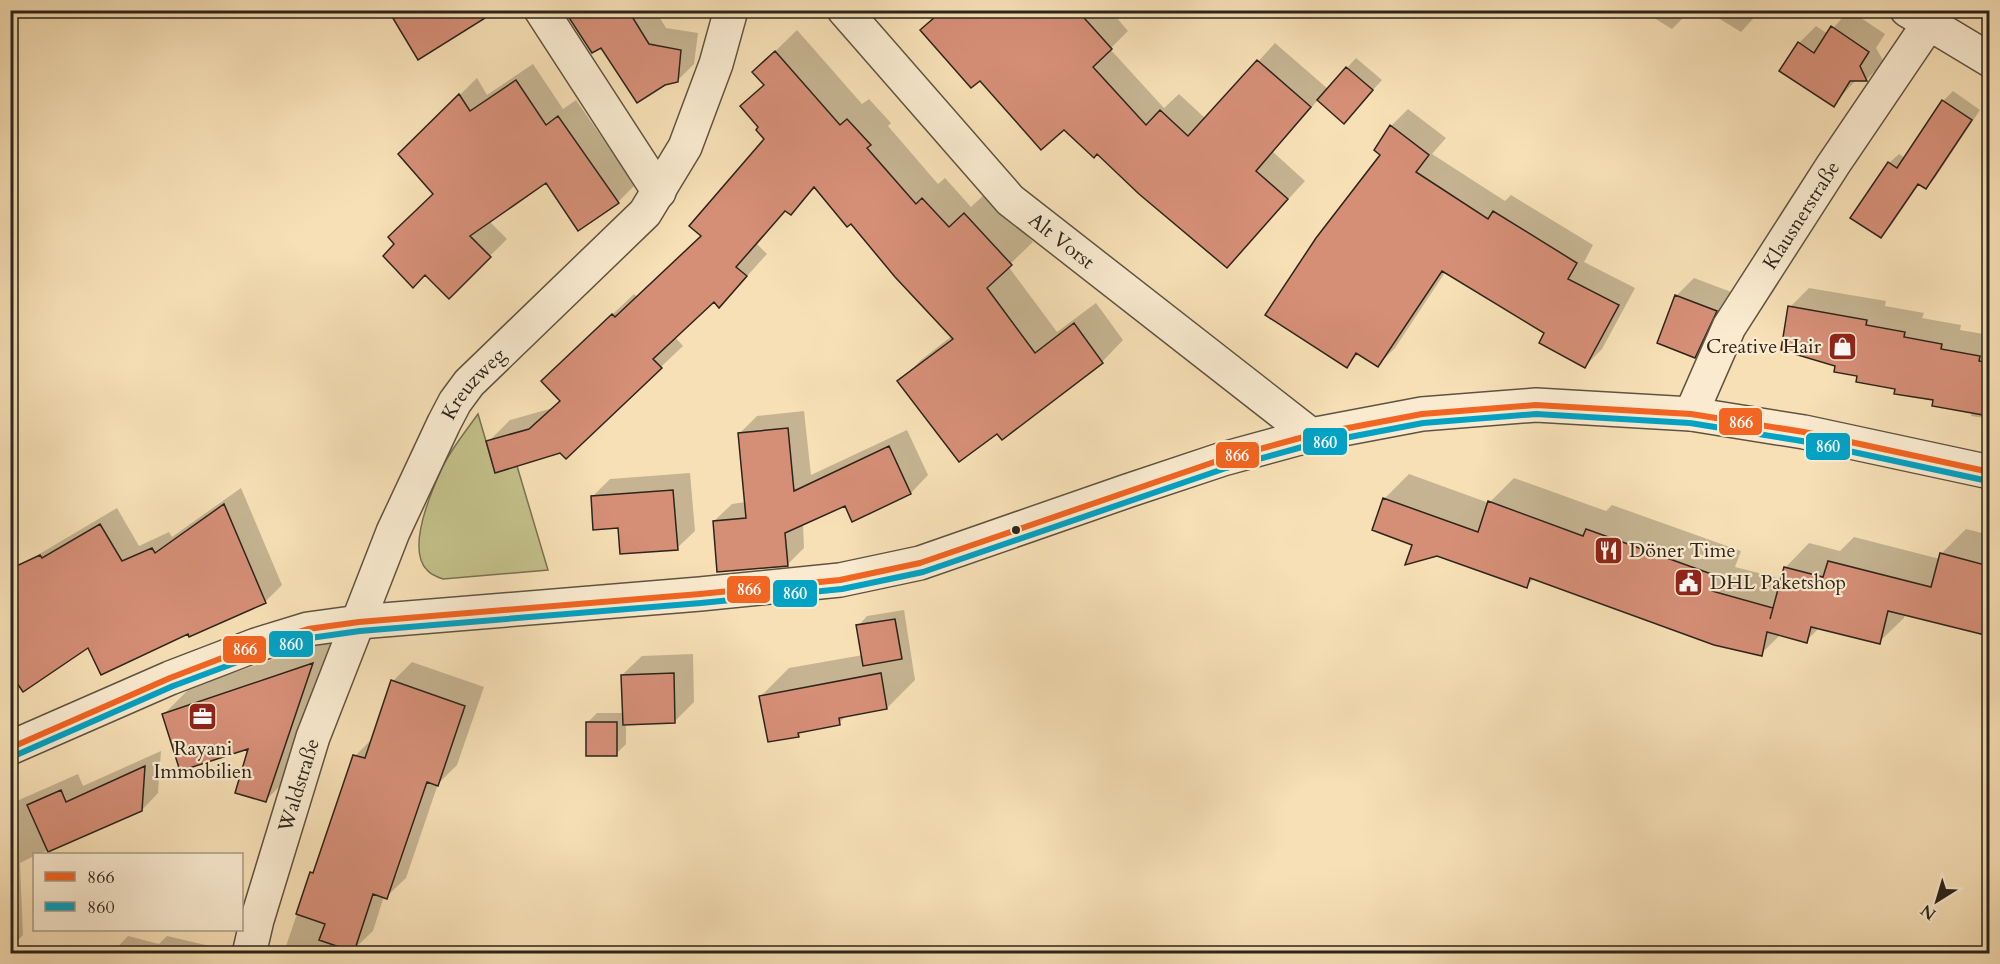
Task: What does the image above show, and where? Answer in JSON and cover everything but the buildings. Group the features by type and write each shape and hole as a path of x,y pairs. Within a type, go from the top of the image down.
{"street":[{"path":"541,10 659,192"},
{"name":"Kreuzweg","path":"359,622 393,532 455,402 469,382 634,225 659,192 685,147 716,64 731,10"},
{"name":"Alt Vorst","path":"844,10 1016,206 1311,435"},
{"name":"Klausnerstraße","path":"1691,414 1729,327 1833,165 1924,15 1989,60"},
{"path":"10,748 170,678 256,645 308,629 359,622 840,580 920,563 1223,459 1311,435 1422,414 1536,405 1691,414 1804,432 1989,472"},
{"name":"Waldstraße","path":"249,954 257,920 313,737 359,622"}],"shaded area":[{"path":"478,414 495,472 517,466 548,570 443,579 430,573 421,561 419,549 422,520 432,491 450,454"}],"transit line":[{"name":"866","path":"10,748 170,678 256,645 308,629 359,622 840,580 920,563 1223,459 1311,435 1422,414 1536,405 1691,414 1804,432 1990,472"},
{"name":"860","path":"14,756 173,686 310,638 360,631 842,589 923,572 1226,468 1313,444 1423,423 1536,414 1690,423 1802,441 1988,481"}],"place":[{"name":"Creative Hair","path":"1842,346"},
{"name":"Döner Time","path":"1608,550"},
{"name":"DHL Paketshop","path":"1689,582"},
{"name":"Rayani Immobilien","path":"203,717"}]}
